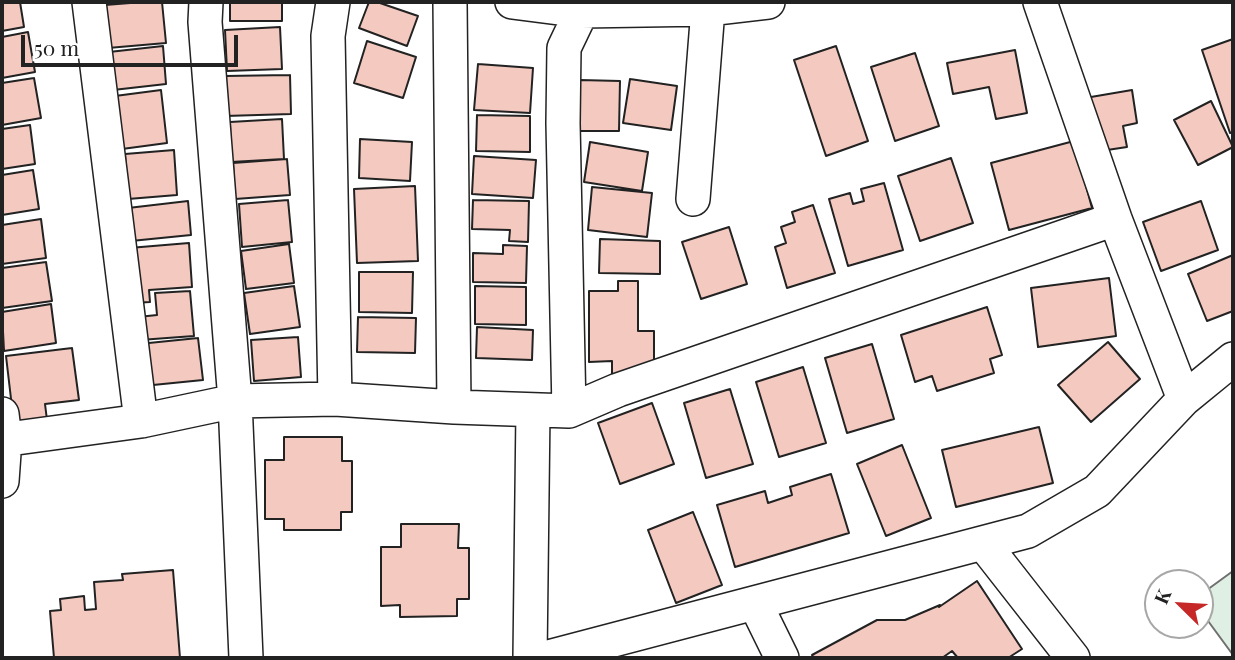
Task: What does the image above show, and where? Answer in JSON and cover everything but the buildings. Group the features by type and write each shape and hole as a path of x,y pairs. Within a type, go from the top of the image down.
{"street":[{"path":"89,2 141,421"},
{"path":"206,2 205,22 235,401 246,658"},
{"path":"333,2 328,36 335,399"},
{"path":"450,2 454,407"},
{"path":"512,2 584,6 768,2"},
{"path":"1040,2 1115,219 1184,399"},
{"path":"693,199 709,5"},
{"path":"569,411 564,48 584,6"},
{"path":"2,481 3,431 141,421 235,401 335,399 569,411 618,390 1115,219"},
{"path":"545,658 1028,531 1097,491 1184,399 1233,359"},
{"path":"530,658 533,410"},
{"path":"983,543 1073,658"},
{"path":"755,603 782,658"}],"green space":[{"path":"1233,571 1233,655 1214,629 1214,585"}]}
